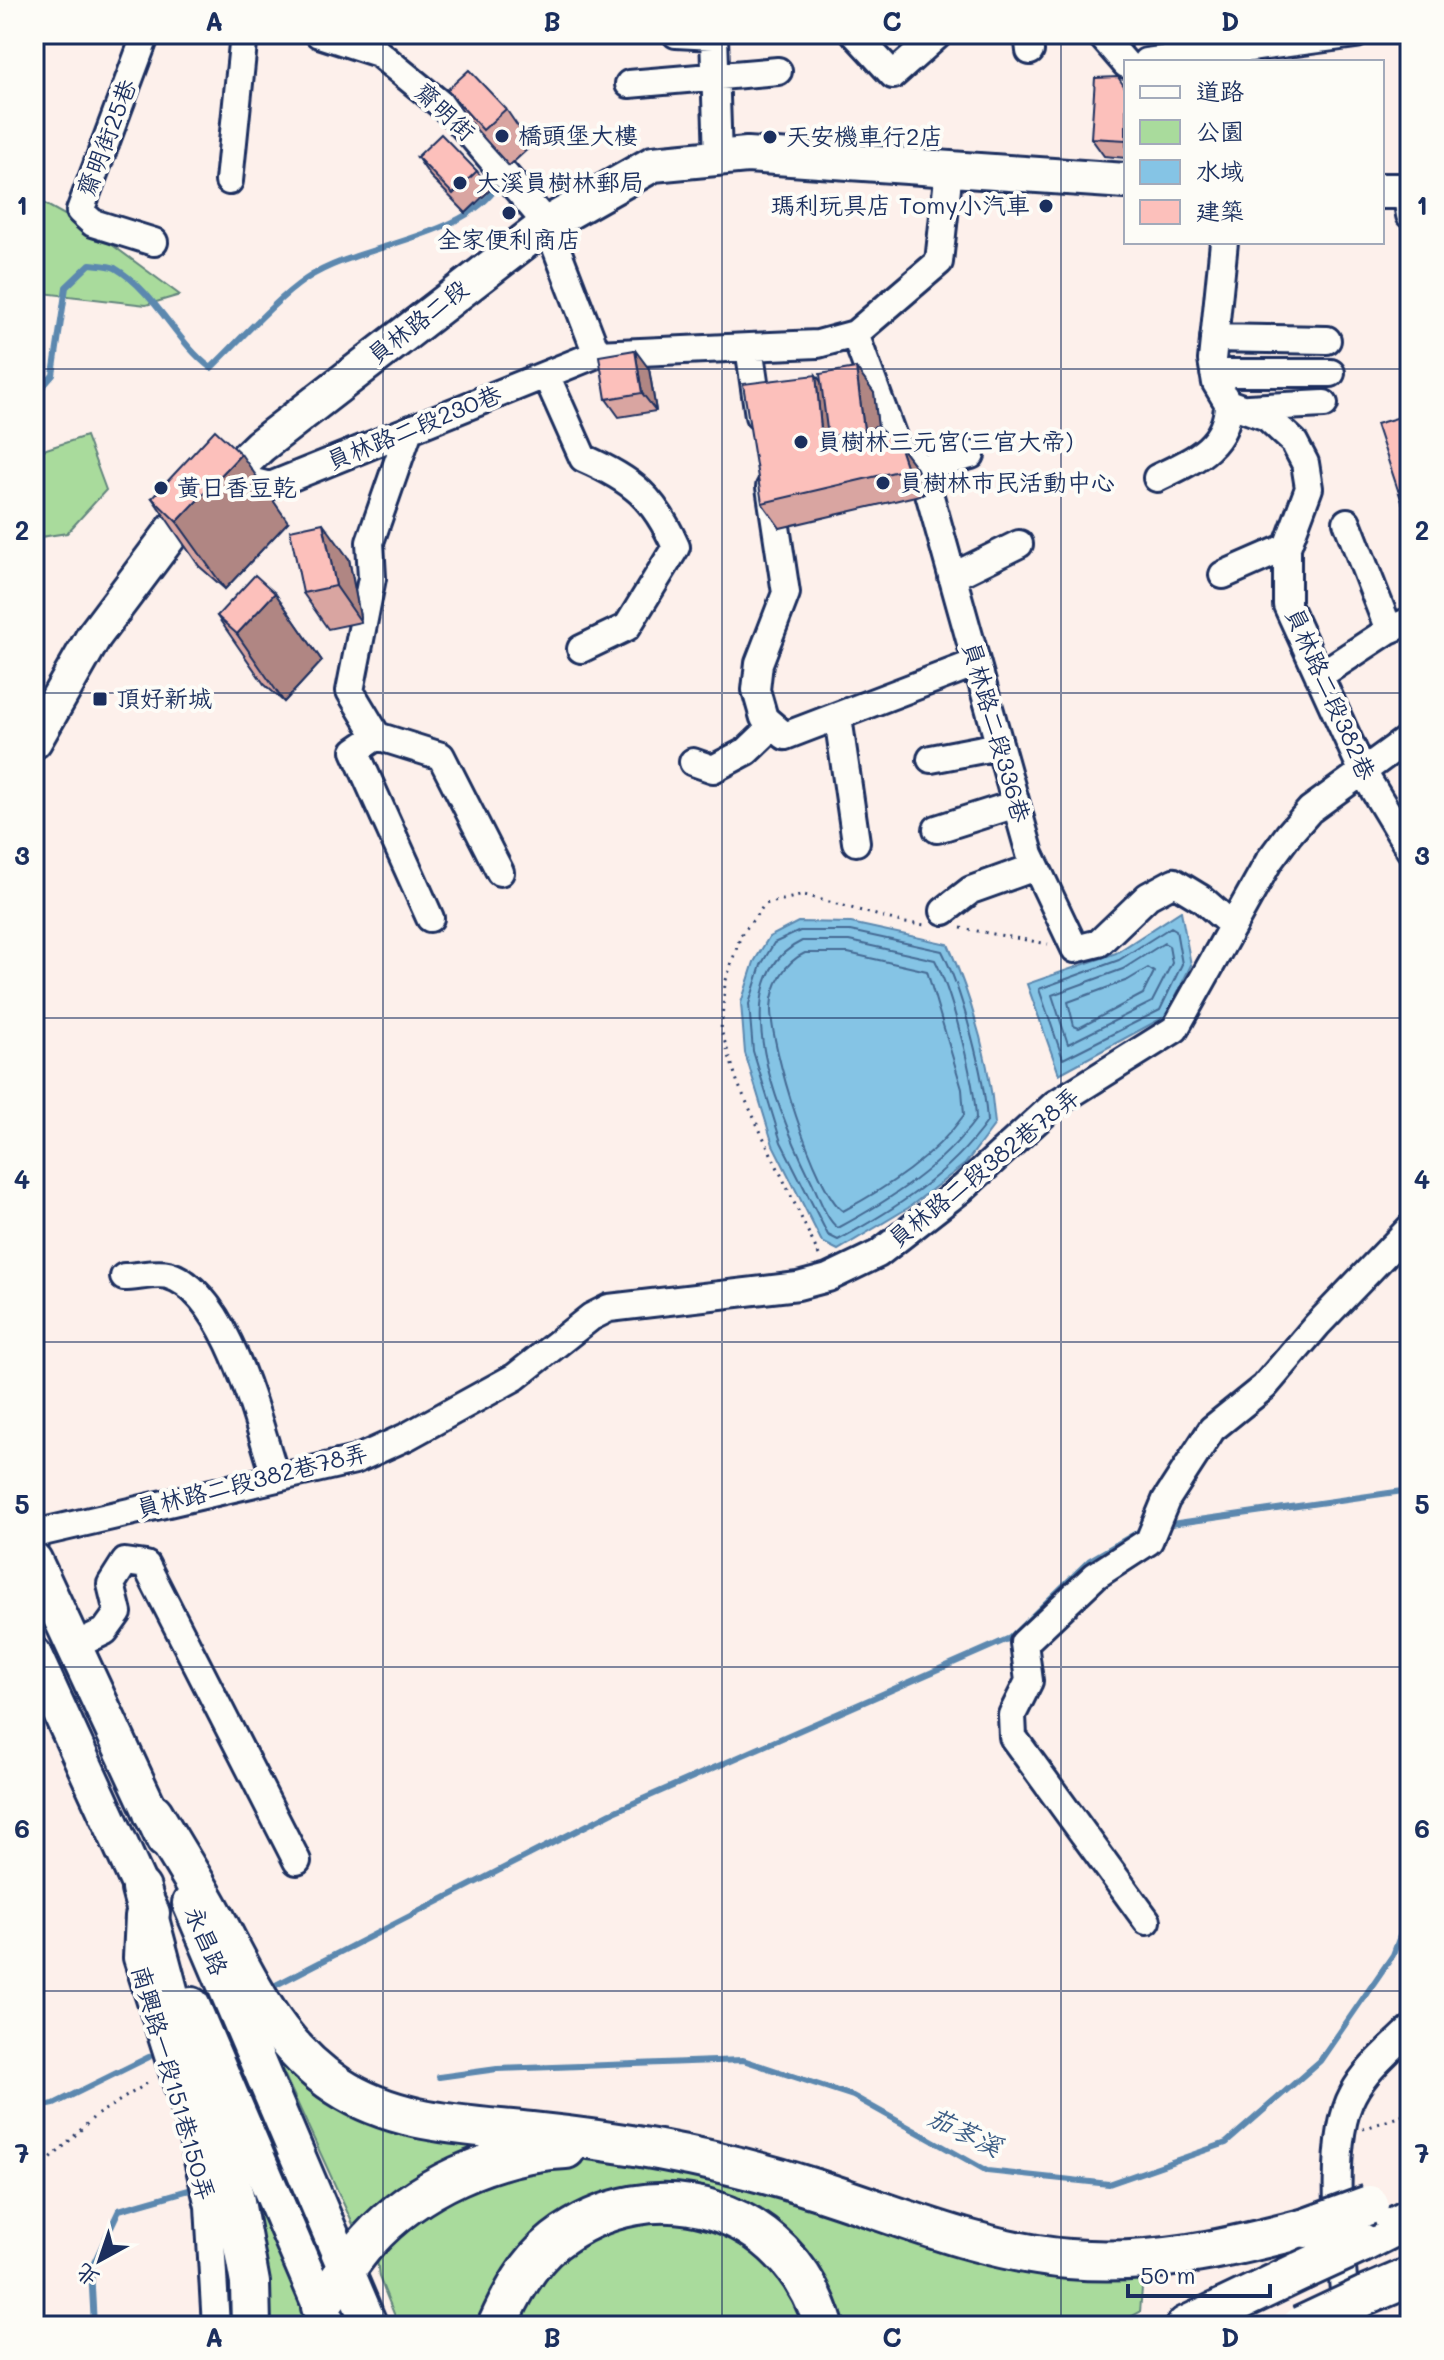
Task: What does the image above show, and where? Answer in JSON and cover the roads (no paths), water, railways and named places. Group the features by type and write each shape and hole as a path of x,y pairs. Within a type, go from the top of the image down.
{"highway":[{"path":"153,1813 213,1914 258,2004 283,2036 337,2086 390,2112 427,2120 645,2146 745,2168 975,2242 1038,2255 1121,2262 1169,2259 1306,2228 1410,2194"},
{"path":"141,1889 170,1998 192,2054 234,2196 250,2283 251,2326"},
{"path":"325,2316 345,2272 368,2241 400,2211 434,2187 478,2168 549,2150 645,2146"},
{"path":"497,2326 526,2272 554,2242 617,2209 647,2203 688,2204 721,2212 756,2230 784,2252 809,2286 824,2326"},
{"path":"1186,2326 1410,2219"},
{"path":"1301,2326 1356,2311 1410,2277"}],"main road":[{"name":"員林路二段","path":"34,741 94,636 175,528 260,446 547,224 653,164 747,155 1124,181"},
{"name":"員林路二段","path":"34,727 63,692"},
{"name":"永昌路","path":"34,1560 153,1813 370,2326"},
{"name":"永昌路","path":"34,1655 141,1889 325,2316"}],"street":[{"name":"齋明街25巷","path":"146,34 80,211 93,223 154,242"},
{"path":"229,181 244,34"},
{"name":"齋明街","path":"323,34 383,44 455,116 547,224 597,354"},
{"path":"676,34 714,36 718,158"},
{"path":"855,34 893,75 939,34"},
{"path":"1100,34 1124,62"},
{"path":"1155,60 1234,42 1356,34"},
{"path":"629,84 778,71"},
{"path":"949,169 939,262 855,334 818,344 749,347 786,593 759,663 756,690 764,718 785,736 976,663"},
{"path":"1224,244 1214,338 1214,373 1238,405"},
{"name":"員林路二段336巷","path":"855,334 897,448 922,468 1035,867 1075,949 1099,943 1148,896 1174,882 1202,899 1233,926"},
{"path":"1214,338 1327,340"},
{"name":"員林路二段230巷","path":"229,476 270,486 597,354 749,347"},
{"path":"1214,373 1331,373"},
{"path":"546,375 583,458 620,474 660,511 676,547 627,627 581,649"},
{"path":"1238,405 1324,404"},
{"path":"1157,478 1200,457 1216,441 1238,405"},
{"name":"員林路二段382巷","path":"1238,405 1267,417 1294,442 1305,463 1309,488 1287,547 1287,605 1363,772 1410,850"},
{"path":"409,430 370,542 372,578 350,691 377,736 441,756 500,872"},
{"path":"922,468 971,455"},
{"path":"1319,676 1399,626 1347,522"},
{"path":"952,577 1019,544"},
{"path":"1223,575 1287,547"},
{"path":"838,717 856,842"},
{"path":"693,762 713,769 747,751 773,726"},
{"path":"377,736 355,751 430,918"},
{"name":"員林路二段382巷78弄","path":"34,1534 355,1460 406,1437 515,1377 591,1317 609,1308 750,1294 828,1278 878,1254 963,1188 1055,1104 1175,1029 1269,861 1303,818 1410,737"},
{"path":"931,759 999,746"},
{"path":"937,829 1016,804"},
{"path":"944,921 971,890 1035,867"},
{"path":"1147,1921 1013,1737 1012,1715 1029,1681 1024,1643 1095,1576 1149,1541 1166,1500 1212,1429 1264,1387 1317,1325 1410,1228"},
{"path":"124,1277 168,1275 198,1295 226,1332 276,1478"},
{"path":"76,1645 105,1631 118,1613 111,1584 125,1562 146,1565 297,1861"},
{"name":"南興路一段151巷150弄","path":"141,1889 137,1958 209,2206 216,2326"},
{"path":"1356,2311 1339,2202 1343,2115 1363,2077 1410,2030"}],"water":[{"path":"1181,911 1191,965 1166,1016 1059,1074 1027,984 1116,953"},
{"path":"798,922 851,923 948,944 979,1032 993,1101 995,1124 965,1164 908,1208 838,1250 822,1242 773,1145 745,1053 741,1003 754,962 769,937"}],"waterway":[{"path":"34,397 53,375 66,287 90,264 112,267 129,278 211,368 270,309 306,279 328,267 437,229 462,217 482,203 498,185"},
{"path":"1164,1525 1410,1490"},
{"path":"272,1987 611,1813 1010,1638 1090,1560 1145,1528"},
{"name":"茄苳溪","path":"439,2077 497,2069 743,2060 853,2096 987,2171 1109,2184 1226,2143 1320,2061 1393,1955 1410,1909"},
{"path":"34,2108 54,2104 149,2057"},
{"name":"茄苳溪","path":"94,2326 91,2269 119,2210 196,2188"}],"place":[{"name":"橋頭堡大樓","path":"502,136"},
{"name":"天安機車行2店","path":"770,137"},
{"name":"大溪員樹林郵局","path":"460,183"},
{"name":"瑪利玩具店 Tomy小汽車","path":"1046,206"},
{"name":"全家便利商店","path":"509,213"},
{"name":"員樹林三元宮(三官大帝)","path":"801,442"},
{"name":"員樹林市民活動中心","path":"883,483"},
{"name":"黃日香豆乾","path":"161,488"},
{"name":"頂好新城","path":"100,699"}]}
